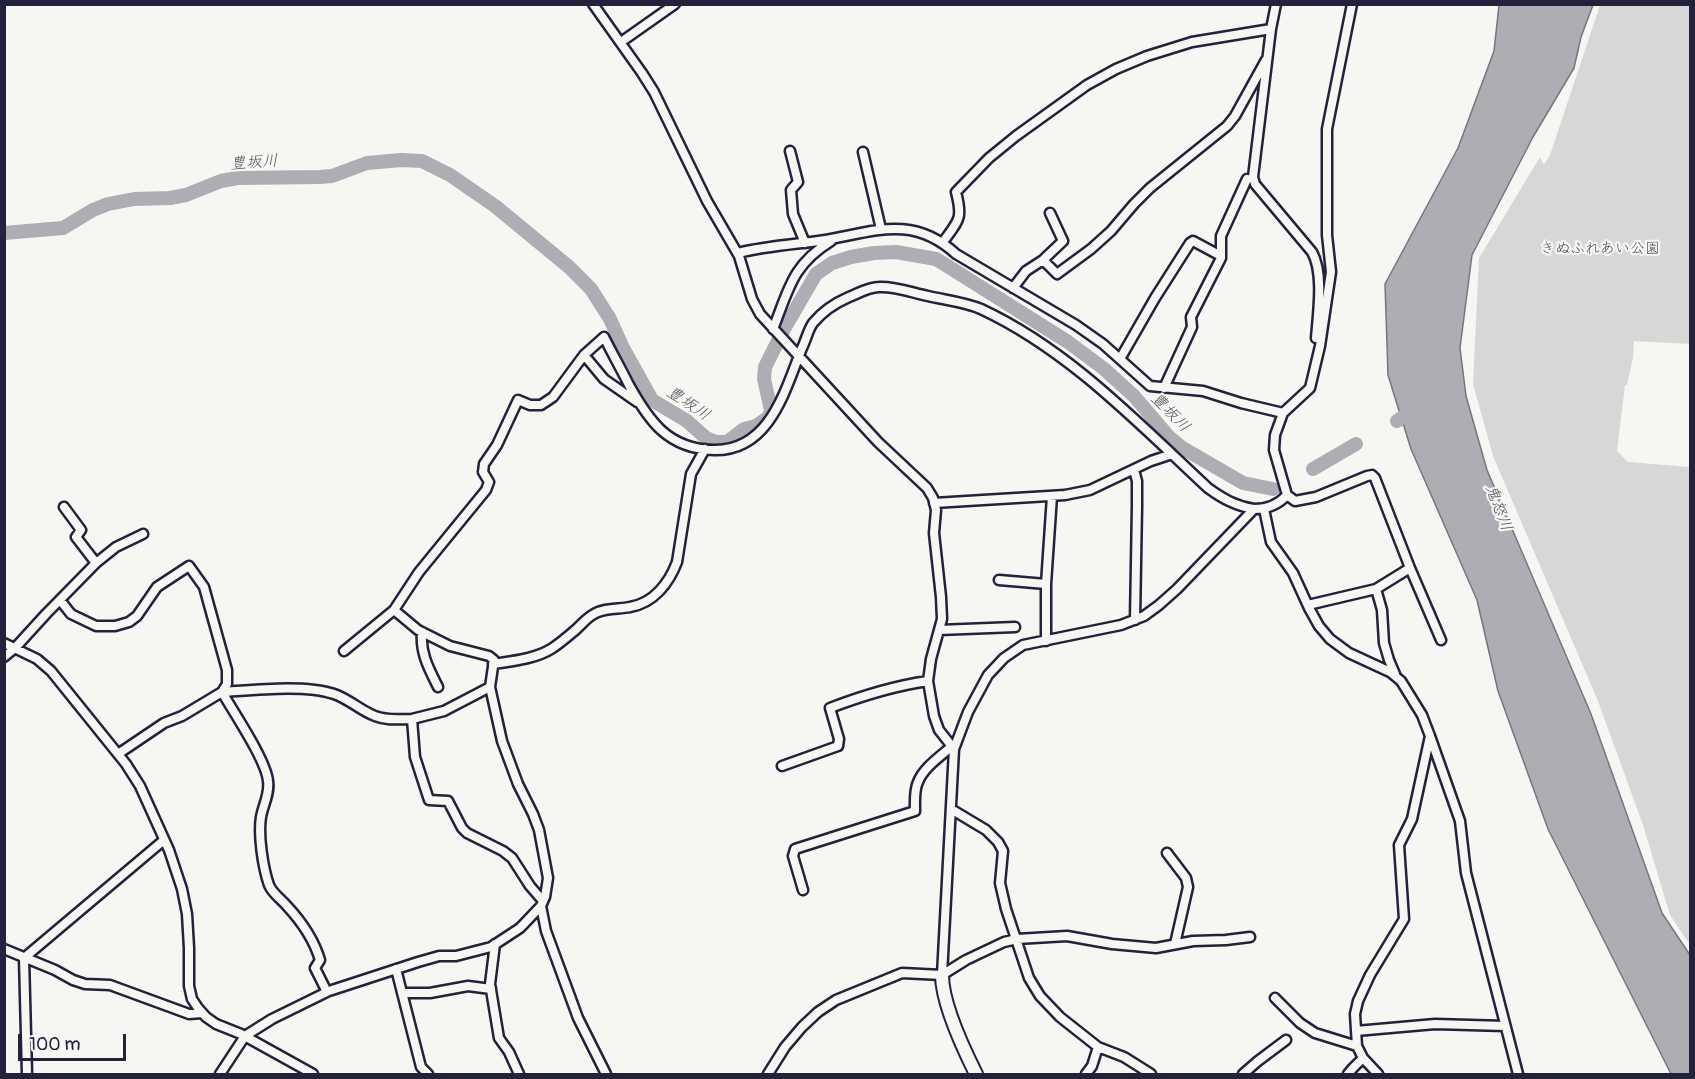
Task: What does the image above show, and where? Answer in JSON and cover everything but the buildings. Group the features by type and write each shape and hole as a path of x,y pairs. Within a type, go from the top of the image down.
{"street":[{"path":"593,4 654,92 707,201 738,253 752,299 760,314 878,442 927,488 936,510 934,533 942,619 931,659 928,681 934,716 939,730 953,747"},
{"path":"621,42 675,4"},
{"path":"1276,4 1253,177 1255,184 1312,252 1316,260 1320,301 1316,337 1320,346"},
{"path":"1352,4 1327,129 1327,235 1331,272 1320,346 1310,388 1283,413 1275,435 1274,450 1286,492 1295,501 1316,497 1367,476 1375,477 1441,640"},
{"path":"943,242 961,215 956,192 1016,136 1087,85 1147,56 1192,42 1271,30"},
{"path":"1043,260 1057,274 1111,231 1150,188 1227,126 1268,57"},
{"path":"790,151 798,182 791,190 793,214 805,243"},
{"path":"863,152 881,229"},
{"path":"1164,388 1192,327 1191,317 1221,256 1221,236 1247,179"},
{"path":"1013,288 1026,271 1043,260 1063,241 1050,213"},
{"path":"738,253 881,229 920,231 943,242 956,254 1103,344 1150,386 1203,392 1240,404 1283,413"},
{"path":"774,330 794,276 802,263 816,250 837,238"},
{"path":"1120,359 1190,243 1193,241 1221,256"},
{"path":"344,651 394,610 419,572 486,490 489,482 483,472 484,464 497,445 518,400 530,405 541,405 553,398 584,355 604,337 640,405 657,428 680,443 705,450 719,450 736,446 764,427 781,402 797,356 812,325 824,311 863,291 878,287 895,288 979,308 1038,342 1070,364 1105,393 1208,488 1240,507 1264,509 1280,502 1286,492"},
{"path":"584,355 604,379 640,405"},
{"path":"493,664 526,658 549,650 599,611 633,607 644,603 663,589 677,562 691,474 705,450"},
{"path":"934,503 1065,495 1090,490 1151,461 1172,454"},
{"path":"1134,470 1137,489 1135,620"},
{"path":"1046,641 1046,584 1052,496"},
{"path":"64,507 81,530 76,537 96,563"},
{"path":"976,1074 963,1048 942,984 953,747 968,712 988,675 1004,658 1023,645 1121,625 1135,620 1159,605 1254,509"},
{"path":"1264,509 1271,542 1293,573 1319,626 1330,639 1349,653 1397,677 1422,715 1431,735 1460,821 1466,873 1518,1074"},
{"path":"4,657 96,563 116,547 143,534"},
{"path":"60,600 71,614 96,626 115,626 129,622 137,616 157,587 189,566 204,587 227,670 227,684 222,692"},
{"path":"1308,605 1376,589 1410,568"},
{"path":"999,580 1046,584"},
{"path":"1376,589 1382,610 1384,643 1397,677"},
{"path":"394,610 422,632 450,646 489,656 494,660 490,687 502,741 539,830 548,878 542,904 546,931 578,1018 606,1074"},
{"path":"939,630 1015,627"},
{"path":"422,632 423,651 438,687"},
{"path":"4,643 37,659 51,671 118,754 140,786 164,840 182,889 187,914 189,986 192,999 202,1013 216,1024 245,1036 311,1074"},
{"path":"782,766 838,746 839,739 830,708 899,685 928,681"},
{"path":"118,754 164,723 182,716 222,692 264,689 315,690 334,694 375,716 387,719 412,719 444,711 490,687"},
{"path":"222,692 254,748 268,778 269,790 259,827 270,887 299,920 316,948 320,960 315,968 327,992"},
{"path":"412,719 415,756 429,800 448,801 467,833 512,858 542,904"},
{"path":"1378,1074 1363,1058 1357,1046 1355,1014 1358,1001 1370,975 1404,919 1399,845 1412,819 1431,735"},
{"path":"803,890 793,856 795,849 915,811 916,787 919,780 953,747"},
{"path":"951,809 986,830 1003,851 1000,883 1005,909 1029,978 1040,996 1060,1017 1098,1047 1124,1058 1151,1074"},
{"path":"24,958 164,840"},
{"path":"1167,853 1186,878 1188,887 1175,944"},
{"path":"220,1074 245,1036 272,1018 327,992 396,969 439,956 456,956 491,947 520,927 542,904"},
{"path":"769,1074 785,1047 802,1027 836,1000 902,973 942,975 982,951 1004,942 1067,936 1156,948 1193,941 1250,937"},
{"path":"495,945 490,984 499,1038 509,1052 519,1074"},
{"path":"4,949 85,984 110,985 189,1014 202,1013"},
{"path":"24,958 27,1074"},
{"path":"396,969 421,1067 428,1074"},
{"path":"402,993 430,993 468,986 491,989"},
{"path":"1275,998 1300,1023 1315,1033 1357,1046"},
{"path":"1356,1031 1435,1024 1505,1026"},
{"path":"1243,1074 1286,1040"},
{"path":"1086,1074 1092,1066 1098,1047"},
{"path":"1348,1074 1363,1058"}],"green space":[{"name":"きぬふれあい公園","path":"1600,5 1690,5 1690,344 1634,341 1633,358 1627,385 1625,385 1617,451 1628,462 1690,467 1690,945 1670,915 1643,825 1598,701 1493,456 1473,384 1479,258 1540,157 1544,165 1550,155"}],"water":[{"name":"鬼怒川","path":"1499,5 1593,5 1581,37 1574,68 1533,137 1472,255 1460,348 1466,396 1487,470 1591,714 1662,913 1690,955 1690,1074 1671,1074 1548,829 1498,691 1477,600 1411,449 1388,375 1385,284 1458,148 1494,51"}],"waterway":[{"name":"豊坂川","path":"4,233 63,228 108,204 134,199 186,195 221,181 237,178 332,176 367,163 422,161 450,175 495,206 569,267 591,289 610,319 623,348 652,400 687,421 706,438 716,442 727,442 744,429 756,426 769,417 771,410 764,379 765,367 816,274 832,263 874,253 896,252 936,259 1068,342 1103,368 1134,396 1169,437 1181,447 1243,483 1273,489"},
{"name":"豊坂川","path":"1397,421 1416,408"},
{"name":"豊坂川","path":"1313,469 1356,444"}]}
